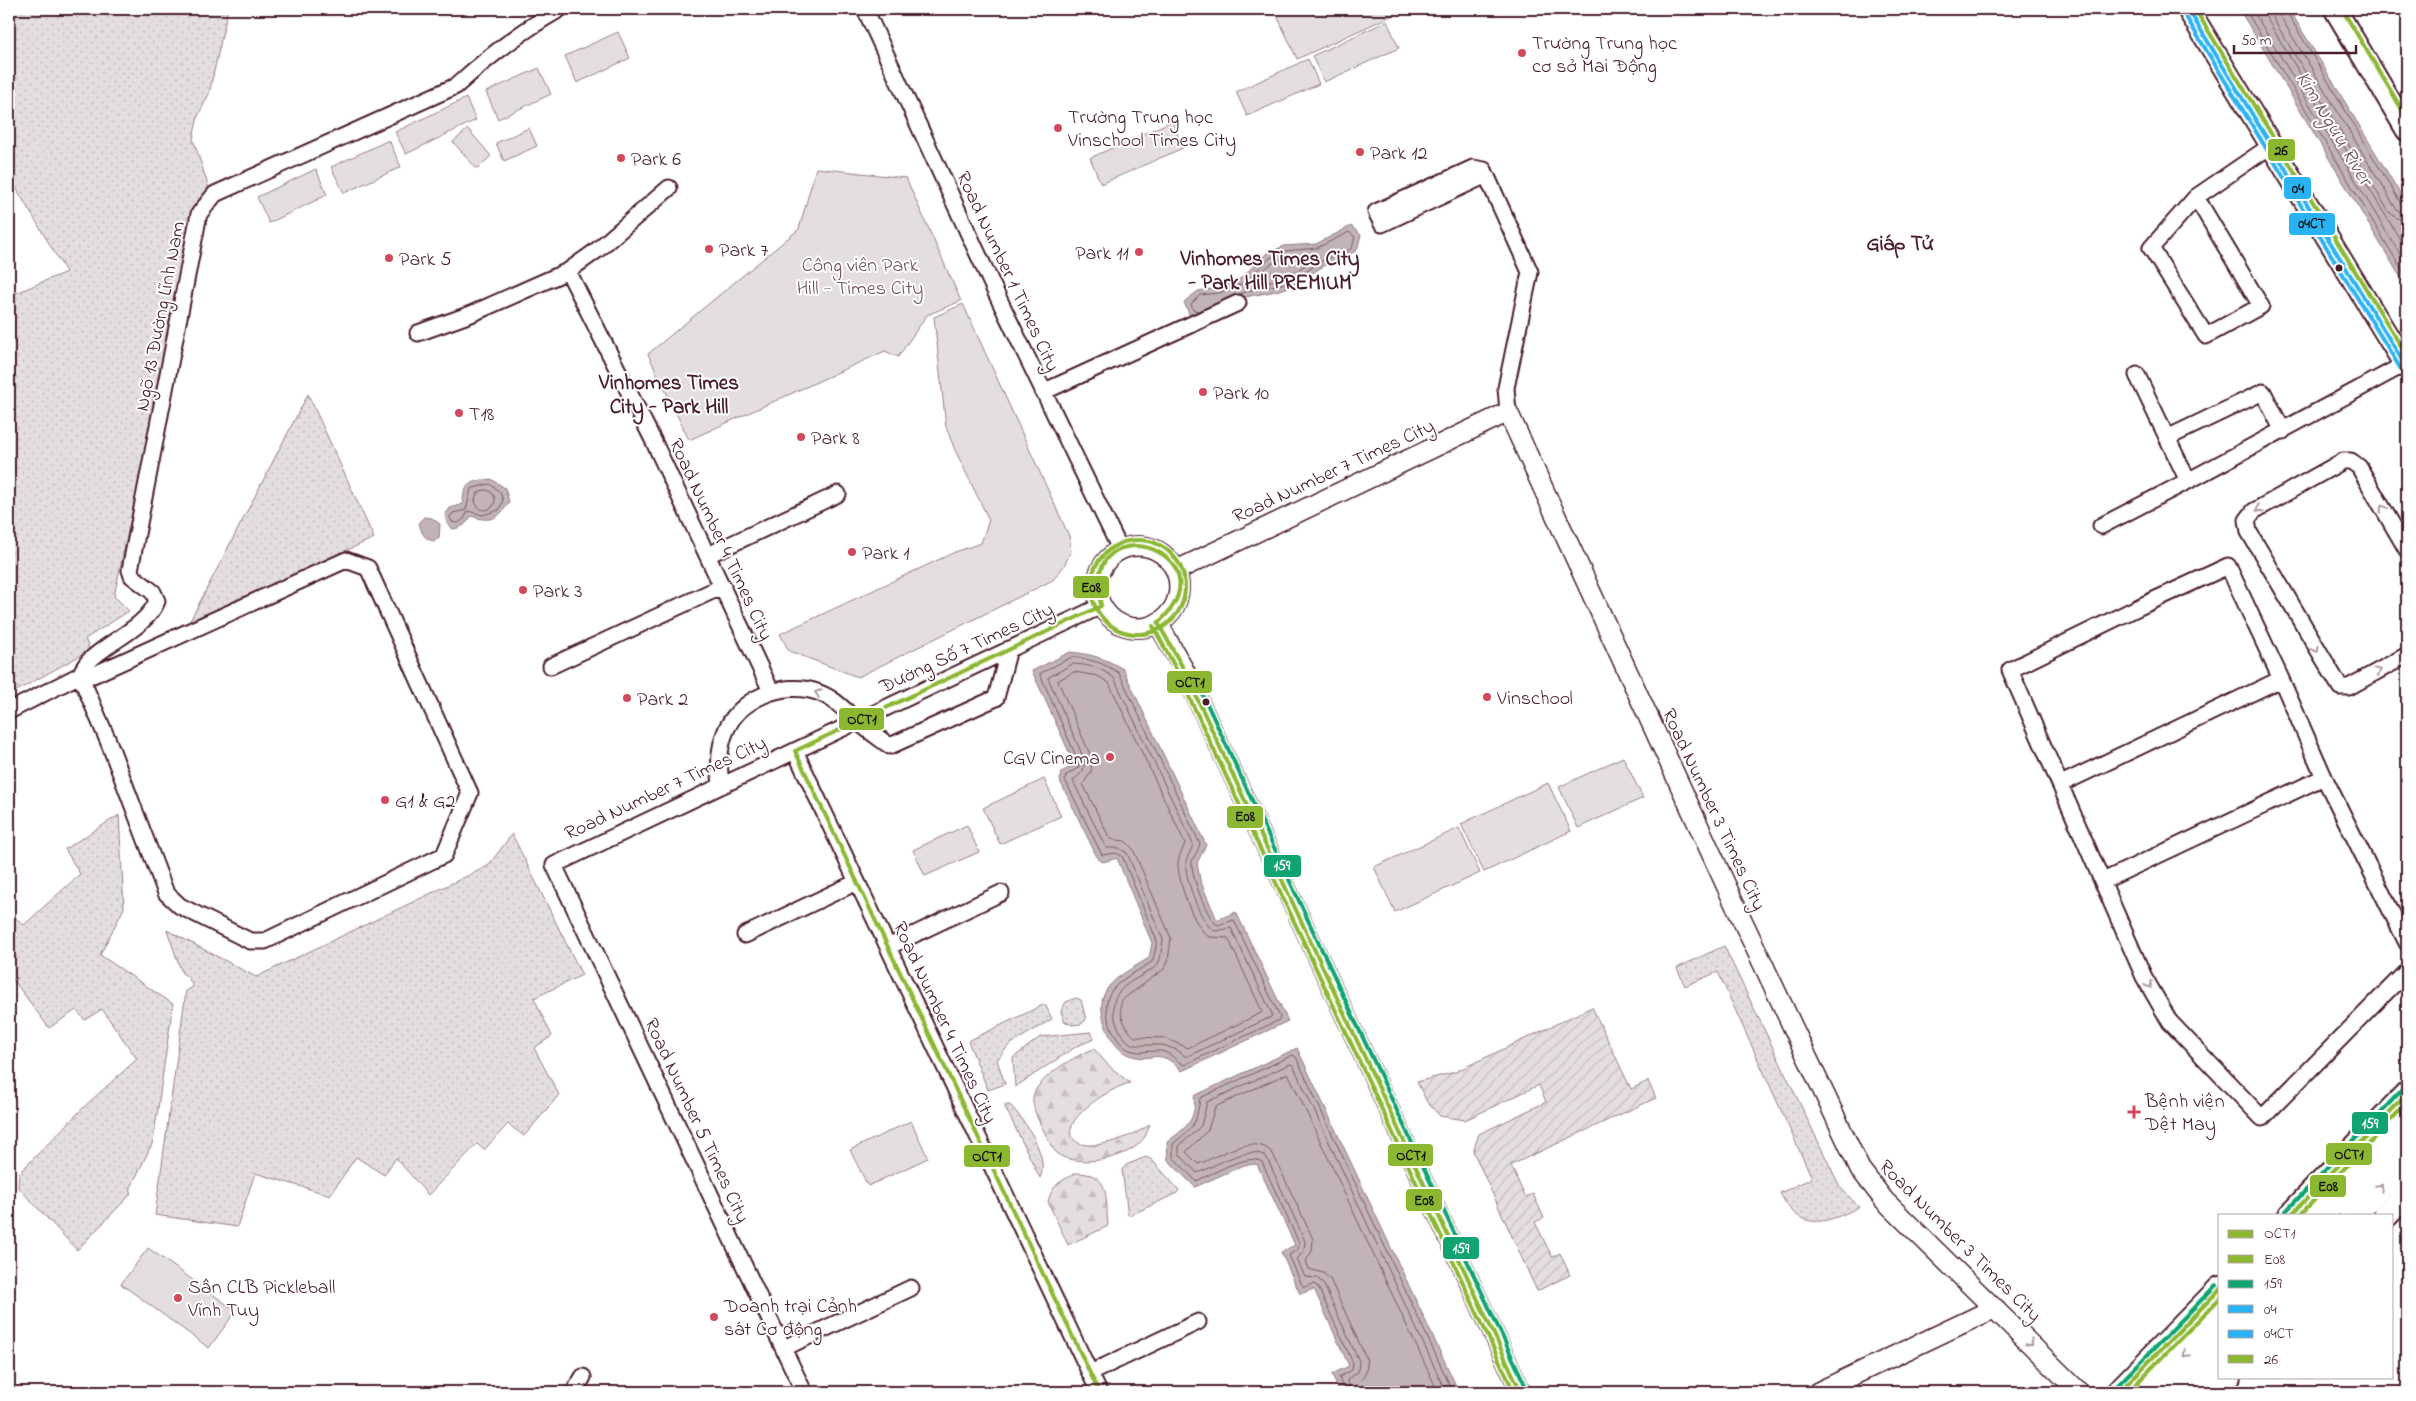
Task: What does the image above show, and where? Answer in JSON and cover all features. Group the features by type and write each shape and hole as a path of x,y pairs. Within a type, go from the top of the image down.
{"highway":[{"path":"2322,1214 2407,1127"},
{"path":"2353,1214 2407,1159"},
{"path":"2149,1392 2218,1321"},
{"path":"2181,1392 2218,1354"}],"main road":[{"path":"2188,9 2406,366"},
{"path":"2335,9 2407,130"},
{"path":"2292,1214 2407,1094"},
{"path":"2387,1214 2407,1193"},
{"path":"2119,1392 2218,1291"},
{"path":"2213,1392 2227,1378"}],"street":[{"name":"Ngõ 13 Đường Lĩnh Nam","path":"80,675 88,662 137,624 155,606 157,600 153,592 132,576 130,570 199,214 215,194 456,86 488,57 527,27 560,9"},
{"name":"Road Number 1 Times City","path":"865,9 1043,392 1120,549"},
{"path":"2196,196 2261,306 2206,336 2151,248 2196,196 2272,145"},
{"path":"1473,168 1484,170 1478,179 1382,224 1376,212 1473,168"},
{"name":"Road Number 3 Times City","path":"1484,170 1530,272 1506,388 1508,412 1852,1154 1876,1191 2079,1392"},
{"path":"418,333 472,314 568,271 596,252 669,188"},
{"name":"Road Number 4 Times City","path":"568,271 723,586 771,691"},
{"path":"1043,392 1238,304"},
{"path":"2101,526 2406,366"},
{"path":"2137,374 2188,481"},
{"path":"2167,438 2263,392 2283,431"},
{"name":"Road Number 7 Times City","path":"1177,570 1508,412"},
{"path":"2405,540 2359,467 2350,461 2343,462 2254,511 2248,520 2249,532 2340,687 2349,687 2407,655"},
{"path":"708,555 838,494"},
{"path":"1136,545 1152,548 1167,556 1177,570 1180,585 1177,600 1169,614 1158,623 1145,627 1119,624 1101,606 1097,590 1099,574 1107,560 1120,549 1136,545"},
{"path":"9,711 80,675 93,675 346,560 368,568 470,793 444,855 265,941 250,941 180,906 166,893 109,743 80,675"},
{"path":"2407,943 2324,778 2281,679 2228,566 2010,670 2144,977 2170,1022 2262,1118 2407,971"},
{"path":"551,666 723,586"},
{"name":"Đường Số 7 Times City","path":"795,751 1101,606"},
{"path":"1158,623 1183,668 1521,1392"},
{"path":"721,786 718,759 725,732 742,708 771,691 791,688 816,691 839,703 857,721 890,746 996,698 1009,649"},
{"path":"2061,784 2281,679"},
{"name":"Road Number 7 Times City","path":"554,865 795,751"},
{"name":"Road Number 4 Times City","path":"795,751 1099,1392"},
{"path":"2103,881 2324,778"},
{"name":"Road Number 5 Times City","path":"554,865 804,1392"},
{"path":"745,935 857,882"},
{"path":"888,947 1001,894"},
{"path":"784,1348 911,1288"},
{"path":"1818,1392 1996,1308"},
{"path":"1090,1373 1198,1322"},
{"path":"574,1392 583,1377"}],"green space":[{"path":"9,9 228,9 209,94 198,116 193,139 211,194 197,213 114,596 129,611 85,639 90,650 9,695 9,296 66,272 9,176"},
{"path":"1274,9 1406,9 1297,59"},
{"path":"1387,21 1399,48 1324,82 1312,56"},
{"path":"618,32 630,58 577,83 565,56"},
{"path":"1308,59 1319,84 1247,116 1236,92"},
{"path":"539,68 551,94 498,119 486,92"},
{"path":"466,98 476,120 406,154 395,132"},
{"path":"1172,121 1183,148 1101,184 1090,158"},
{"path":"529,128 537,146 504,161 496,143"},
{"path":"468,129 491,156 477,169 453,142"},
{"path":"389,140 401,167 344,193 331,167"},
{"name":"Công viên Park Hill - Times City","path":"816,168 906,178 961,301 927,315 898,357 885,351 689,440 648,354 799,229"},
{"path":"316,169 327,195 269,223 257,197"},
{"path":"963,304 1069,536 1071,551 1064,566 1053,580 858,677 789,651 780,634 955,552 981,543 989,520 946,427 934,317"},
{"path":"308,394 374,538 190,621"},
{"path":"1623,757 1643,798 1578,828 1559,787"},
{"path":"1044,779 1061,816 1000,844 983,808"},
{"path":"1548,783 1571,831 1484,872 1461,824"},
{"path":"119,815 124,908 100,955 173,1004 153,1142 131,1187 130,1195 77,1250 18,1187 19,1173 85,1106 137,1059 102,1009 85,1020 76,1010 49,1028 9,974 9,912 24,925 80,874 65,849"},
{"path":"967,825 979,852 925,876 913,850"},
{"path":"1459,828 1480,873 1395,912 1374,867"},
{"path":"512,834 582,975 534,998 552,1036 534,1048 559,1095 524,1136 508,1124 484,1150 477,1144 428,1195 396,1158 384,1175 356,1157 330,1195 255,1173 237,1227 155,1215 186,991 193,987 188,977 182,973 167,930 256,977 488,866"},
{"path":"1724,946 1840,1187 1859,1207 1825,1220 1805,1220 1796,1215 1780,1193 1812,1178 1718,972 1685,986 1677,968"},
{"path":"1076,998 1081,1000 1086,1020 1081,1024 1072,1025 1064,1021 1061,1011 1066,1002"},
{"path":"1045,1004 1052,1019 1009,1045 997,1060 1005,1084 988,1090 968,1041"},
{"path":"1592,1007 1631,1089 1648,1081 1656,1098 1511,1165 1525,1197 1533,1194 1544,1218 1535,1222 1552,1257 1560,1253 1570,1275 1537,1291 1473,1151 1479,1134 1546,1102 1539,1085 1465,1120 1440,1116 1427,1102 1417,1082 1455,1072"},
{"path":"1091,1032 1094,1039 1077,1046 1015,1087 1013,1058 1040,1037"},
{"path":"1094,1049 1109,1066 1130,1083 1102,1096 1082,1112 1071,1129 1072,1137 1078,1143 1098,1145 1123,1138 1144,1129 1150,1124 1146,1135 1137,1145 1118,1156 1095,1160 1072,1160 1057,1153 1052,1146 1036,1115 1033,1097 1036,1090 1049,1075 1068,1061"},
{"path":"1004,1105 1010,1105 1029,1129 1034,1139 1042,1160 1040,1178"},
{"path":"911,1121 928,1158 868,1186 850,1150"},
{"path":"1146,1157 1152,1160 1179,1190 1177,1193 1128,1215 1122,1170 1126,1165"},
{"path":"1076,1173 1088,1174 1096,1177 1101,1182 1106,1197 1108,1226 1068,1245 1048,1202 1054,1187"},
{"name":"Sân CLB Pickleball Vĩnh Tuy","path":"148,1248 236,1311 209,1348 121,1284"}],"water":[{"name":"Kim Nguu River","path":"2239,9 2289,9 2407,205 2407,288"},
{"path":"1351,226 1361,235 1357,250 1289,287 1231,301 1206,315 1190,316 1184,302 1198,291 1218,288 1240,279 1266,254 1284,246 1316,244"},
{"path":"491,479 505,488 509,502 502,512 498,516 489,519 471,516 459,528 453,529 447,524 445,515 450,508 463,504 463,497 467,487 473,482"},
{"path":"424,517 432,518 440,524 439,538 433,541 423,534 419,522"},
{"path":"1070,652 1098,657 1123,669 1206,845 1197,863 1200,880 1217,920 1236,912 1288,1021 1182,1071 1174,1063 1161,1057 1144,1058 1123,1052 1109,1034 1103,1019 1102,1006 1104,995 1109,987 1116,979 1149,958 1152,943 1117,858 1103,862 1098,859 1060,781 1061,772 1075,765 1032,671"},
{"path":"1297,1048 1459,1392 1339,1392 1332,1374 1349,1366 1314,1289 1300,1294 1281,1252 1295,1245 1257,1164 1244,1165 1195,1187 1168,1160 1167,1142 1184,1128 1192,1118 1194,1096"}],"transit line":[{"name":"04","path":"2188,9 2407,368"},
{"name":"26","path":"2195,9 2407,356"},
{"name":"26","path":"2342,9 2407,118"},
{"name":"04CT","path":"2183,12 2402,371"},
{"name":"E08","path":"1138,540 1156,543 1171,554 1182,569 1185,587 1182,605 1171,620 1156,631 1138,634 1120,631 1105,620 1094,605 1091,587 1094,569 1105,554 1120,543 1138,540"},
{"name":"OCT1","path":"1099,1392 795,751 1101,606 1098,583 1105,561 1120,549 1139,546 1157,551 1172,563 1179,580 1176,600 1158,623 1183,668 1521,1392"},
{"name":"E08","path":"1153,626 1177,671 1514,1392"},
{"name":"159","path":"1201,691 1527,1389"},
{"name":"159","path":"2286,1211 2402,1090"},
{"name":"OCT1","path":"2292,1214 2407,1094"},
{"name":"E08","path":"2301,1214 2407,1103"},
{"name":"159","path":"2115,1388 2216,1285"},
{"name":"OCT1","path":"2119,1392 2218,1291"},
{"name":"E08","path":"2128,1392 2218,1300"}],"place":[{"name":"Trường Trung học cơ sở Mai Động","path":"1522,53"},
{"name":"Trường Trung học Vinschool Times City","path":"1058,128"},
{"name":"Park 12","path":"1360,152"},
{"name":"Park 6","path":"621,158"},
{"name":"Park 7","path":"709,249"},
{"name":"Park 11","path":"1139,252"},
{"name":"Park 5","path":"389,258"},
{"name":"Park 10","path":"1203,392"},
{"name":"T18","path":"459,413"},
{"name":"Park 8","path":"801,437"},
{"name":"Park 1","path":"852,552"},
{"name":"Park 3","path":"523,590"},
{"name":"Vinschool","path":"1487,697"},
{"name":"Park 2","path":"627,698"},
{"name":"CGV Cinema","path":"1110,757"},
{"name":"G1 & G2","path":"385,800"},
{"name":"Bệnh viện Dệt May","path":"2134,1112"},
{"name":"Sân CLB Pickleball Vĩnh Tuy","path":"178,1298"},
{"name":"Doanh trại Cảnh sát Cơ động","path":"714,1317"}],"district":[{"name":"Giáp Tử","path":"1900,243"},
{"name":"Vinhomes Times City - Park Hill PREMIUM","path":"1270,270"},
{"name":"Vinhomes Times City - Park Hill","path":"669,394"}]}
